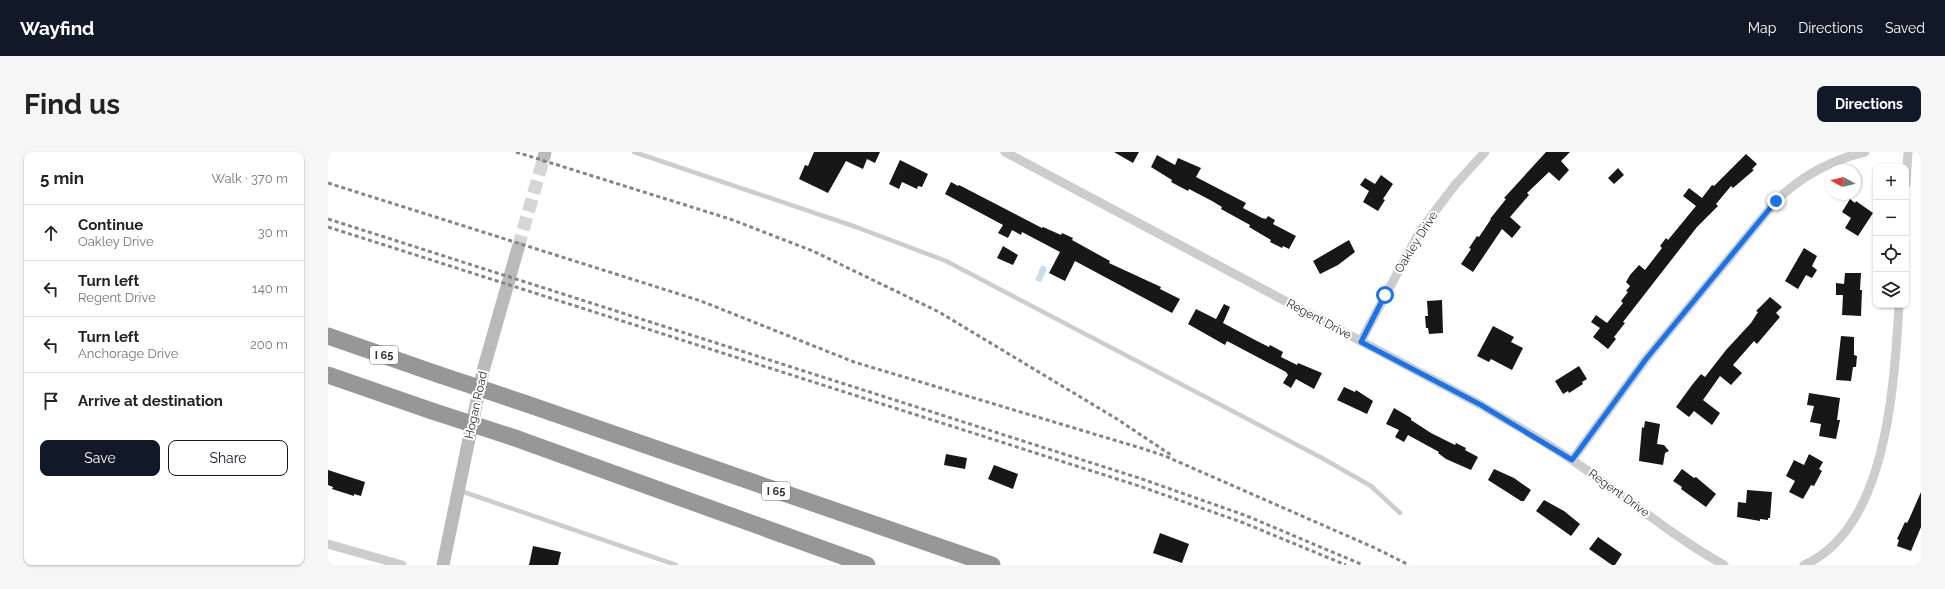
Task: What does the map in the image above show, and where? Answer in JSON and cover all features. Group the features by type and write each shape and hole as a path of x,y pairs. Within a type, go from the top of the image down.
{"highway":[{"name":"I 65","path":"328,336 992,565"},
{"path":"328,375 515,438 867,565"}],"street":[{"name":"Regent Drive","path":"1005,152 1481,405 1572,460 1680,538 1724,565"},
{"name":"Oakley Drive","path":"1361,342 1420,231 1455,185 1484,152"},
{"path":"1572,460 1661,341 1776,201 1795,184 1815,171 1846,157 1866,152"},
{"path":"1907,164 1908,152"},
{"name":"Hogan Road","path":"443,565 483,371 518,248"},
{"path":"1804,565 1823,555 1839,541 1857,514 1868,490 1881,449 1888,418 1895,369 1899,308"},
{"path":"328,544 402,565"}],"lane":[{"path":"634,152 856,227 946,261 1352,476 1382,494 1400,513"},
{"path":"459,490 676,565"}],"water":[{"path":"1041,266 1045,266 1047,269 1041,282 1035,280"}],"building":[{"path":"814,152 880,152 875,163 867,159 863,169 846,161 828,193 799,179 805,165 808,166"},
{"path":"1114,152 1139,152 1133,163"},
{"path":"1546,152 1570,152 1561,161 1569,170 1559,181 1549,172 1527,193 1529,195 1510,217 1521,227 1512,238 1502,229 1473,272 1461,264 1471,249 1469,248 1477,236 1479,237 1490,219 1506,199 1504,198"},
{"path":"1746,154 1757,164 1752,169 1754,170 1733,188 1731,186 1716,204 1718,206 1697,227 1623,322 1625,323 1614,337 1616,339 1608,349 1593,337 1600,328 1591,322 1596,315 1607,323 1623,303 1621,301 1628,292 1626,291 1630,286 1626,282 1630,275 1639,265 1645,270 1662,248 1660,246 1666,238 1668,240 1696,206 1683,196 1689,188 1702,198 1712,185 1714,186"},
{"path":"1157,155 1175,165 1178,158 1201,168 1196,177 1246,203 1243,208 1262,218 1266,219 1268,216 1275,220 1273,224 1296,236 1289,249 1283,246 1282,248 1270,242 1271,240 1249,227 1250,225 1221,209 1222,207 1212,201 1189,189 1188,191 1171,182 1172,180 1151,167"},
{"path":"900,160 928,174 922,187 918,186 917,189 902,182 899,189 889,184"},
{"path":"1618,168 1624,175 1614,184 1608,178"},
{"path":"1381,175 1393,184 1383,199 1385,200 1378,211 1363,202 1369,191 1360,185 1365,178 1375,184"},
{"path":"951,182 1042,228 1043,227 1061,235 1062,233 1073,238 1072,240 1110,261 1109,263 1161,287 1160,289 1180,299 1172,313 1075,261 1065,281 1049,273 1060,252 1022,232 1021,235 1012,230 1008,238 998,233 1003,225 945,194"},
{"path":"1849,200 1851,200 1855,203 1856,201 1873,213 1858,236 1845,228 1851,218 1842,212"},
{"path":"1349,240 1355,252 1338,265 1320,274 1313,261"},
{"path":"1003,246 1018,255 1013,265 997,258"},
{"path":"1804,248 1817,256 1812,266 1817,270 1812,278 1806,275 1798,289 1785,281"},
{"path":"1845,273 1861,273 1861,316 1842,315 1843,295 1836,295 1836,283 1844,284"},
{"path":"1770,297 1782,307 1776,313 1780,317 1757,344 1754,341 1733,365 1742,373 1731,385 1720,376 1703,400 1720,413 1712,425 1694,411 1689,417 1676,407 1701,374 1705,377 1726,350 1751,323 1758,312 1756,311"},
{"path":"1442,300 1443,333 1429,334 1428,328 1426,328 1425,316 1428,316 1427,301"},
{"path":"1224,304 1230,307 1223,323 1269,347 1270,345 1283,352 1281,357 1297,365 1298,363 1322,373 1314,389 1296,379 1291,388 1283,383 1288,375 1286,372 1227,341 1225,345 1188,324 1196,309 1216,319"},
{"path":"1493,326 1514,337 1511,342 1523,348 1512,370 1491,359 1489,362 1477,356"},
{"path":"1841,336 1854,337 1854,355 1857,356 1856,367 1853,367 1851,381 1836,380"},
{"path":"1579,366 1587,379 1582,382 1583,384 1569,393 1568,391 1563,394 1555,381"},
{"path":"1344,387 1355,392 1356,390 1373,401 1367,414 1337,400"},
{"path":"1809,393 1840,398 1837,420 1840,420 1836,439 1819,436 1821,424 1810,422 1814,406 1807,405"},
{"path":"1394,408 1411,418 1411,420 1431,433 1455,445 1456,443 1466,448 1465,450 1478,457 1471,470 1446,459 1438,453 1439,452 1408,435 1404,442 1395,437 1399,430 1386,424"},
{"path":"1645,421 1660,424 1657,444 1664,445 1669,451 1665,453 1663,465 1639,461 1642,427 1644,428"},
{"path":"946,454 967,458 965,469 944,465"},
{"path":"1809,454 1823,462 1819,469 1822,471 1814,486 1811,485 1803,499 1789,492 1795,481 1786,476 1794,460 1804,465"},
{"path":"994,465 1018,474 1013,489 988,479"},
{"path":"1494,469 1514,478 1531,490 1524,501 1521,501 1488,480"},
{"path":"1682,469 1694,478 1696,477 1716,494 1706,507 1681,489 1682,487 1673,481"},
{"path":"328,470 365,482 361,496 354,494 354,496 332,489 333,487 328,485"},
{"path":"1747,490 1772,492 1770,518 1768,518 1768,520 1760,519 1760,521 1737,517 1738,502 1746,503"},
{"path":"1921,492 1921,527 1911,551 1897,546 1899,540 1897,539 1905,522 1907,523"},
{"path":"1544,500 1564,511 1580,524 1571,536 1536,511"},
{"path":"1160,533 1189,544 1182,563 1153,553"},
{"path":"1598,537 1622,554 1615,565 1612,565 1589,549"},
{"path":"533,546 561,552 558,565 529,565"}],"tunnel":[{"path":"518,248 544,157"}],"railway":[{"path":"516,152 730,219 813,251 939,312 1117,419 1171,455"},
{"path":"328,183 701,301 854,362 1165,456 1375,548 1409,565"},
{"path":"328,219 1142,479 1247,516 1363,565"},
{"path":"328,227 1139,486 1244,523 1346,565"}],"route":[{"path":"1385,295 1361,342 1481,405 1533,435 1572,460 1646,359 1776,201"}]}
